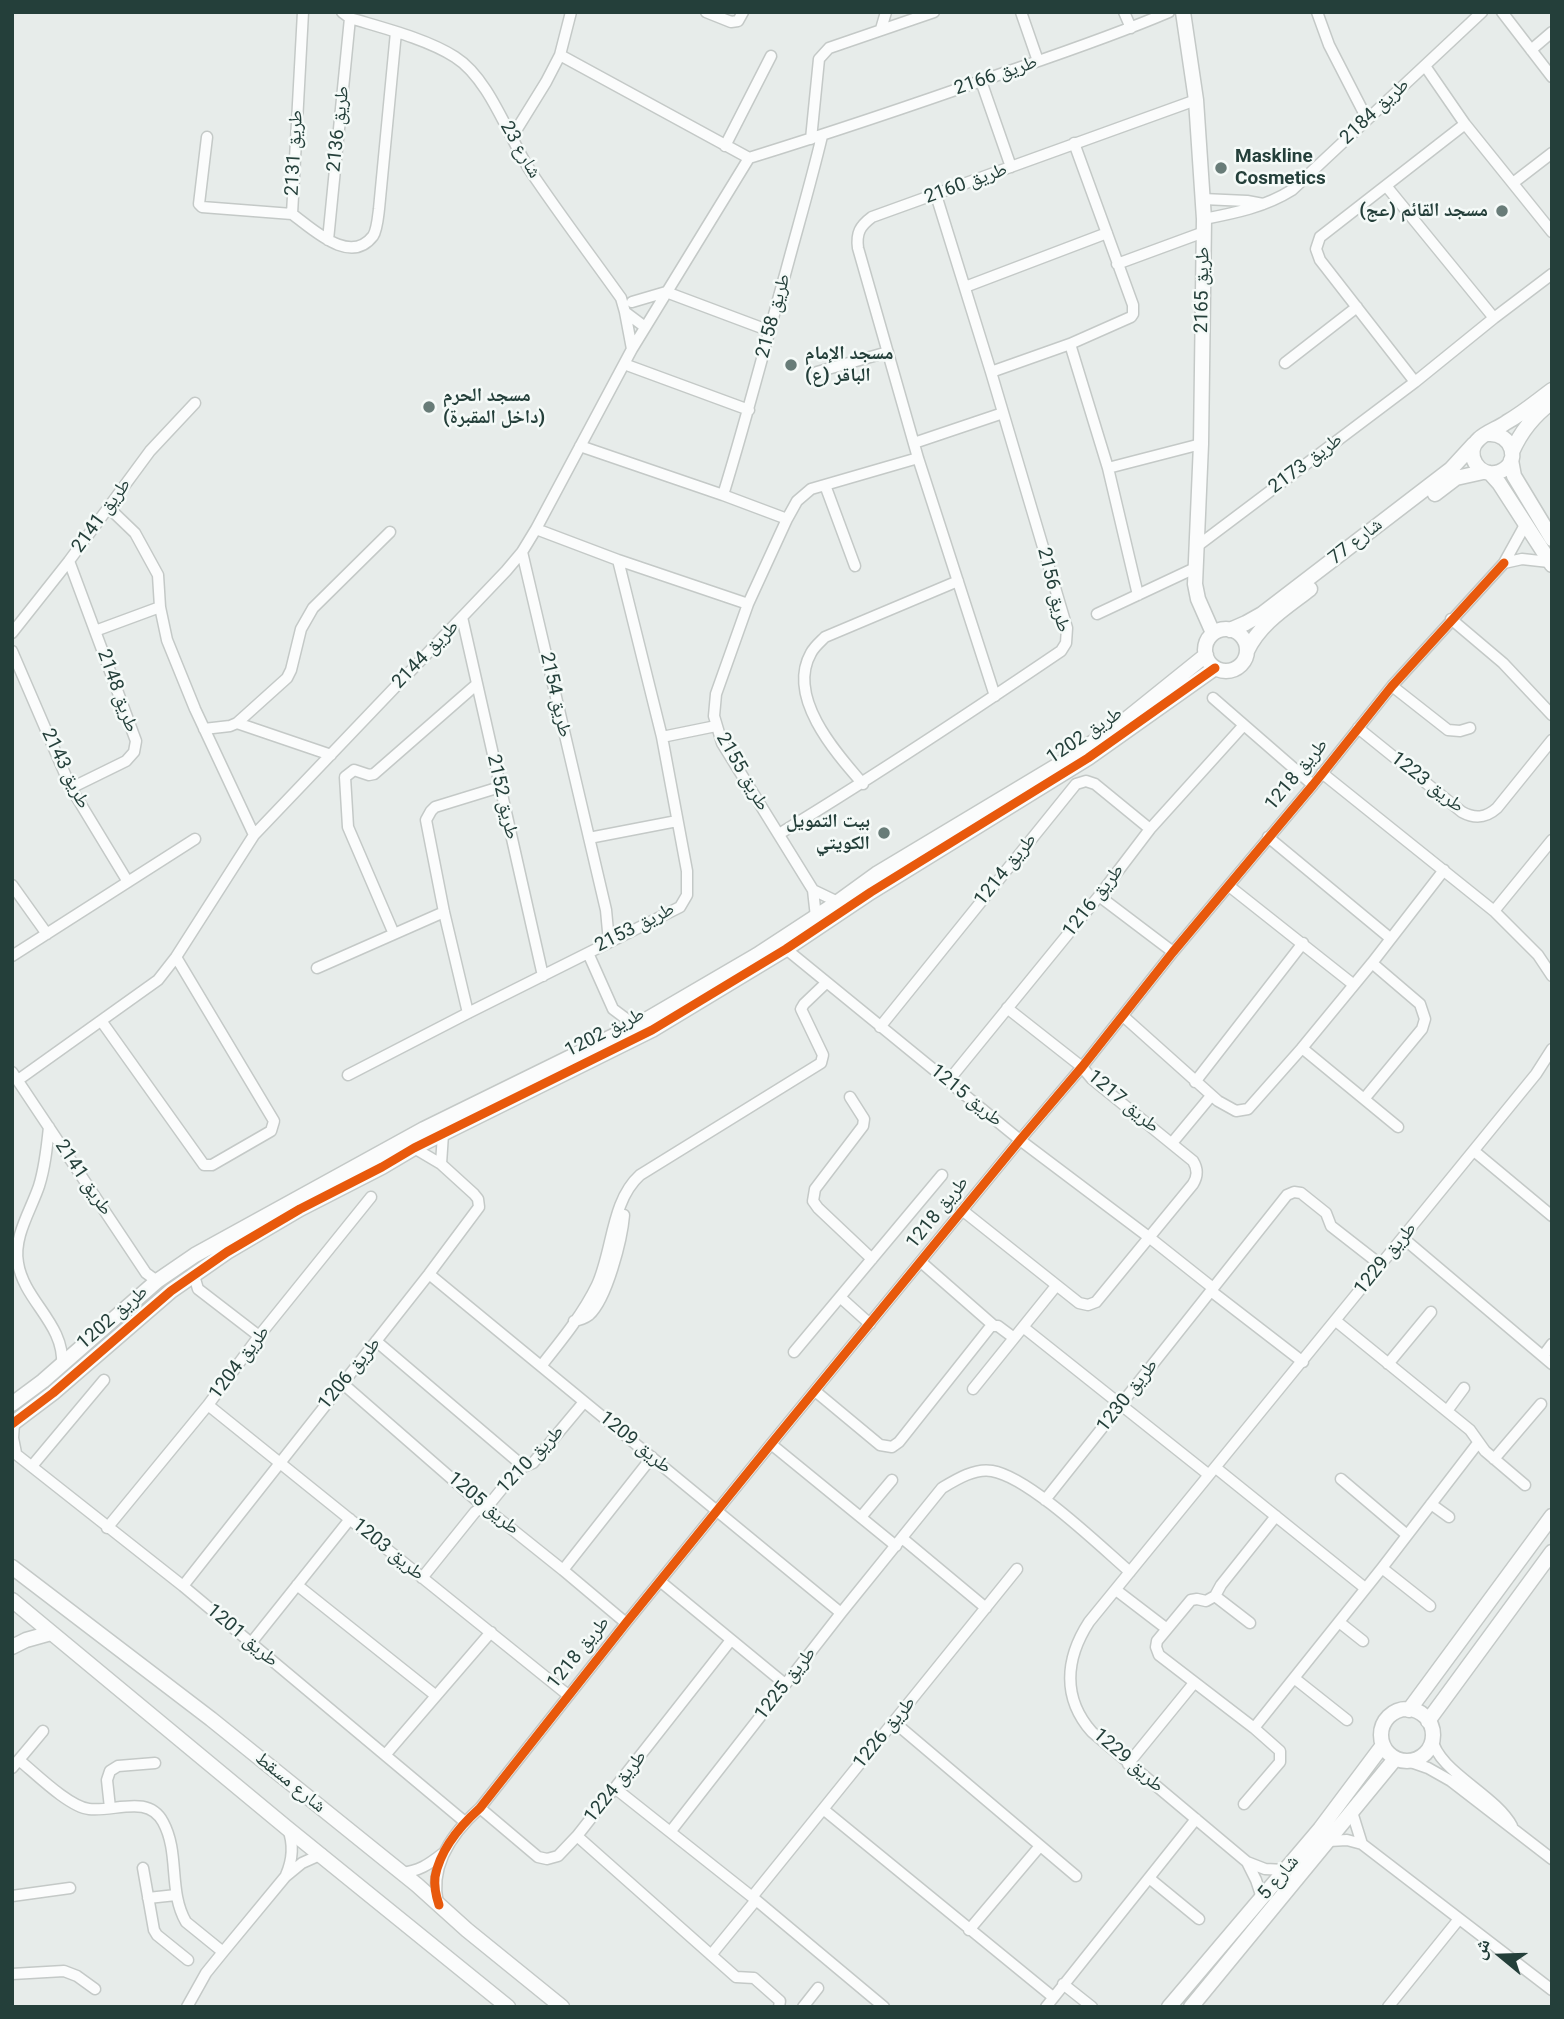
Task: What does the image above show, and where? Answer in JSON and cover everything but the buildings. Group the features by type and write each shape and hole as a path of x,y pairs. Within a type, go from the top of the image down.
{"street":[{"name":"طريق 2131","path":"207,136 199,204 202,207 292,214 303,12"},
{"path":"512,137 560,55 571,12"},
{"path":"706,12 731,22 738,20 743,12"},
{"path":"881,29 886,12"},
{"path":"881,29 933,12"},
{"path":"1020,12 1038,61"},
{"path":"1124,12 1131,29"},
{"name":"طريق 2166","path":"749,159 1131,29 1170,12"},
{"name":"طريق 2165","path":"1184,12 1196,100 1204,226 1201,444 1195,568 1198,599 1213,634"},
{"path":"1317,12 1329,45 1367,119"},
{"name":"طريق 2184","path":"1117,264 1282,196 1301,183 1482,12"},
{"path":"1502,12 1552,77"},
{"name":"شارع 23","path":"346,15 434,47 456,57 463,64 482,86 529,169 645,327"},
{"name":"طريق 2136","path":"328,240 346,15"},
{"name":"طريق 2158","path":"723,495 809,191 816,137 819,59 828,48 881,29"},
{"path":"292,214 342,247 364,244 374,234 379,209 396,32"},
{"path":"1531,50 1552,32"},
{"path":"560,55 749,159"},
{"path":"724,146 771,55"},
{"path":"1425,66 1465,124 1552,233"},
{"path":"981,81 1011,167"},
{"name":"طريق 2160","path":"995,696 918,458 858,248 859,231 872,217 1196,100"},
{"path":"1415,382 1320,260 1316,249 1320,237 1465,124"},
{"path":"991,372 1070,344 1133,314 1133,305 1074,143"},
{"path":"1514,183 1552,153"},
{"name":"طريق 2144","path":"15,1076 102,1022 158,980 176,957 254,835 522,552 632,349 749,159"},
{"path":"1387,187 1494,318"},
{"name":"طريق 2156","path":"779,834 863,784 1061,651 1067,636 1067,628 991,372 936,195"},
{"path":"1203,199 1263,204"},
{"path":"965,287 1107,233"},
{"name":"طريق 2173","path":"1196,547 1415,382 1552,274"},
{"path":"632,349 626,304 666,292 770,331"},
{"name":"شارع 23","path":"626,304 651,317"},
{"path":"1285,363 1357,307"},
{"path":"1070,344 1108,468 1138,595"},
{"path":"817,372 888,352"},
{"path":"624,364 749,410"},
{"path":"1550,564 1499,483 1478,468 1472,457 1474,444 1478,439 1522,413 1552,390"},
{"path":"1487,472 1503,470 1531,420 1552,402"},
{"name":"طريق 2141","path":"12,632 69,561 150,451 195,404"},
{"path":"914,443 1003,413"},
{"path":"1488,434 1493,433 1508,441 1514,476 1552,539"},
{"path":"1108,468 1201,444"},
{"name":"شارع 77","path":"1230,629 1262,614 1451,469 1474,444"},
{"path":"580,446 787,519"},
{"name":"طريق 2155","path":"816,917 813,890 731,759 716,726 716,694 748,604 797,501 811,489 918,458"},
{"name":"شارع 77","path":"1247,651 1255,636 1267,623 1448,483 1465,475 1487,472"},
{"path":"825,485 855,566"},
{"path":"109,508 135,533 158,575 160,607 167,640 204,729 254,835"},
{"name":"طريق 1218","path":"401,1873 425,1868 444,1852 465,1822 480,1808 626,1623 962,1210 1082,1067 1173,952 1392,686 1504,563 1525,525"},
{"path":"536,528 618,560 748,604"},
{"path":"204,729 237,723 287,678 301,629 313,608 390,532"},
{"name":"طريق 2154","path":"522,552 606,910 609,942"},
{"path":"1504,563 1522,559 1550,564"},
{"name":"طريق 2153","path":"348,1075 680,907 687,895 687,871 662,737 618,560"},
{"name":"طريق 2148","path":"69,561 136,741 134,752 126,761 71,788"},
{"path":"1097,614 1195,568"},
{"path":"863,784 841,760 807,704 804,676 811,653 825,637 958,581"},
{"path":"95,631 160,607"},
{"name":"طريق 2152","path":"462,617 543,976"},
{"path":"1451,619 1503,663 1552,715"},
{"path":"1230,629 1242,637 1247,651 1243,662 1237,668 1222,671 1209,662 1206,647 1213,634 1230,629"},
{"name":"طريق 2143","path":"12,651 71,788 128,882"},
{"name":"طريق 1202","path":"12,1404 62,1365 157,1281 195,1255 424,1129 644,1021 757,955 878,873 1058,765 1119,725 1206,655"},
{"name":"طريق 1202","path":"13,1424 171,1291 227,1252 414,1148 652,1030 786,949 872,892 1088,758 1215,668"},
{"path":"394,934 348,827 345,777 354,770 374,774 477,684"},
{"path":"1392,686 1448,730 1470,728"},
{"path":"1213,698 1313,785"},
{"path":"237,723 331,755"},
{"path":"662,737 716,726"},
{"name":"طريق 1216","path":"949,1080 1150,830 1243,726"},
{"name":"طريق 1223","path":"1358,729 1462,812 1475,817 1490,814 1497,808 1552,740"},
{"path":"1322,773 1494,911 1538,955 1552,976"},
{"name":"طريق 1214","path":"880,1027 1076,784 1086,781 1095,783 1150,830"},
{"path":"468,1013 444,912 427,824 428,816 435,807 500,788"},
{"path":"589,838 677,821"},
{"path":"1268,837 1390,938"},
{"path":"12,956 195,839"},
{"path":"1494,911 1552,839"},
{"path":"1123,1016 1211,1096 1232,1109 1248,1109 1354,985 1444,870"},
{"path":"12,885 47,934"},
{"path":"1229,886 1354,985"},
{"path":"813,890 838,902"},
{"path":"1099,896 1173,952"},
{"path":"317,968 444,912"},
{"path":"1195,1082 1303,943"},
{"name":"طريق 1215","path":"786,949 1020,1140 1150,1238 1212,1289"},
{"path":"587,953 613,1009 629,1021"},
{"path":"102,1022 204,1165 212,1165 271,1131 274,1121 176,957"},
{"path":"1364,1099 1422,1029 1425,1018 1420,1004 1372,963"},
{"path":"541,1366 574,1321 588,1317 605,1287 622,1229 623,1197 632,1183 640,1175 820,1065 823,1055 802,1009 826,983"},
{"name":"طريق 1217","path":"1007,1008 1193,1161 1197,1168 1194,1184 1150,1238"},
{"path":"1302,1048 1398,1127"},
{"name":"طريق 1229","path":"1285,1870 1265,1868 1247,1861 1092,1732 1076,1708 1070,1680 1074,1651 1081,1635 1130,1572 1474,1151 1536,1074 1552,1049"},
{"name":"طريق 2141","path":"15,1076 146,1273 157,1281"},
{"path":"1172,1143 1211,1096"},
{"path":"850,1097 864,1119 863,1126 815,1189 813,1200 818,1208 872,1259"},
{"path":"49,1127 43,1170 14,1253 23,1280 58,1335 62,1347 62,1365"},
{"path":"414,1148 441,1164 443,1134"},
{"path":"1474,1151 1552,1216"},
{"name":"طريق 1206","path":"183,1586 479,1207 474,1194 441,1164"},
{"path":"794,1352 942,1175"},
{"name":"طريق 1230","path":"1045,1500 1291,1193 1304,1195 1328,1214 1331,1226 1381,1265"},
{"name":"طريق 1204","path":"107,1528 208,1405 259,1336 370,1197"},
{"path":"962,1210 1083,1305 1096,1302 1150,1238"},
{"path":"1403,1238 1547,1360 1552,1344"},
{"path":"921,1262 993,1325 1014,1338"},
{"path":"197,1273 198,1289 259,1336"},
{"name":"طريق 1209","path":"429,1274 841,1613"},
{"path":"973,1389 1056,1286"},
{"path":"1212,1289 1303,1362"},
{"path":"840,1297 870,1324"},
{"path":"1388,1364 1431,1312"},
{"path":"1336,1321 1470,1430 1478,1443 1525,1485"},
{"path":"815,1391 880,1445 892,1447 899,1442 993,1325"},
{"path":"1023,1327 1122,1404 1276,1516 1366,1588"},
{"path":"53,1393 80,1361 80,1349 58,1335"},
{"path":"376,1340 523,1466"},
{"path":"32,1466 104,1380"},
{"name":"طريق 1205","path":"342,1383 483,1506 626,1623"},
{"path":"1447,1411 1464,1388"},
{"name":"طريق 1210","path":"422,1578 475,1512 492,1501 518,1469 533,1463 584,1402"},
{"path":"1494,1459 1541,1404"},
{"name":"طريق 1203","path":"208,1405 568,1695"},
{"name":"طريق 1201","path":"13,1424 14,1452 183,1586 465,1822"},
{"path":"1254,1728 1478,1443"},
{"path":"771,1444 861,1517 899,1542 986,1608"},
{"path":"563,1570 652,1457"},
{"name":"طريق 1225","path":"671,1831 942,1488 964,1475 990,1470 1013,1477 1045,1500 1130,1572"},
{"path":"1341,1479 1407,1535"},
{"path":"861,1517 892,1480"},
{"path":"1431,1504 1449,1517"},
{"path":"1244,1804 1281,1758 1278,1747 1157,1653 1156,1643 1191,1600 1206,1601 1215,1596 1276,1516"},
{"path":"1409,1710 1552,1516"},
{"path":"251,1643 350,1519"},
{"path":"1428,1721 1552,1552"},
{"name":"شارع مسقط","path":"12,1567 211,1719 562,2007"},
{"path":"1382,1568 1430,1606"},
{"name":"طريق 1226","path":"711,1955 824,1809 1017,1569"},
{"path":"661,1582 785,1684"},
{"path":"297,1585 435,1695"},
{"path":"1116,1590 1167,1629"},
{"path":"1215,1596 1250,1623"},
{"name":"شارع مسقط","path":"12,1600 508,2007"},
{"path":"1339,1622 1363,1641"},
{"path":"386,1754 491,1632"},
{"path":"12,1647 51,1633"},
{"name":"طريق 1224","path":"480,1808 538,1857 551,1859 558,1856 616,1789 731,1640"},
{"path":"1294,1678 1347,1720"},
{"path":"1128,1764 1194,1683"},
{"path":"1513,1829 1500,1810 1439,1757 1428,1721 1423,1715 1401,1710 1388,1717 1381,1730 1383,1745 1390,1755 1440,1774 1552,1859"},
{"path":"894,1722 1076,1876"},
{"path":"43,1731 16,1763 73,1804 92,1809 144,1806 159,1816 165,1824 170,1840 180,1911 186,1922 223,1952"},
{"path":"1401,1760 1416,1759 1424,1754 1432,1738"},
{"name":"شارع 5","path":"1169,2007 1320,1829 1383,1745"},
{"name":"شارع 5","path":"1191,2007 1352,1812 1401,1760"},
{"path":"110,1808 107,1780 110,1771 118,1766 155,1763"},
{"path":"616,1789 754,1898 884,2007"},
{"path":"824,1809 969,1930 1049,2002 1196,1819"},
{"path":"1352,1812 1362,1844"},
{"path":"285,1877 292,1858 287,1828"},
{"path":"577,1836 736,1977 754,1978 783,2006"},
{"path":"1329,1841 1347,1840 1362,1844 1552,1990"},
{"path":"969,1930 1040,1846"},
{"name":"طريق 1218","path":"439,1905 435,1878 444,1852"},
{"path":"187,2007 206,1973 285,1877 302,1863 322,1854"},
{"name":"طريق 1229","path":"1247,1861 1262,1898"},
{"path":"143,1868 153,1930 188,1960"},
{"path":"1149,1878 1199,1919"},
{"path":"12,1896 70,1888"},
{"path":"148,1898 176,1895"},
{"path":"1391,2006 1460,1919"},
{"path":"12,1974 64,1970 95,1989"},
{"path":"1063,1984 1092,2007"},
{"path":"803,2007 818,1988"}],"cycle path":[{"path":"439,1905 435,1877 441,1857 458,1831 480,1808 771,1444 1392,686 1504,563"},
{"path":"12,1424 53,1393 171,1291 227,1252 414,1148 652,1030 786,949 871,892 1088,758 1215,668"}],"place":[{"name":"Maskline Cosmetics","path":"1221,168"},
{"name":"مسجد القائم (عج)","path":"1502,211"},
{"name":"مسجد الإمام الباقر (ع)","path":"791,365"},
{"name":"مسجد الحرم (داخل المقبرة)","path":"429,407"},
{"name":"بيت التمويل الكويتي","path":"884,833"}]}
